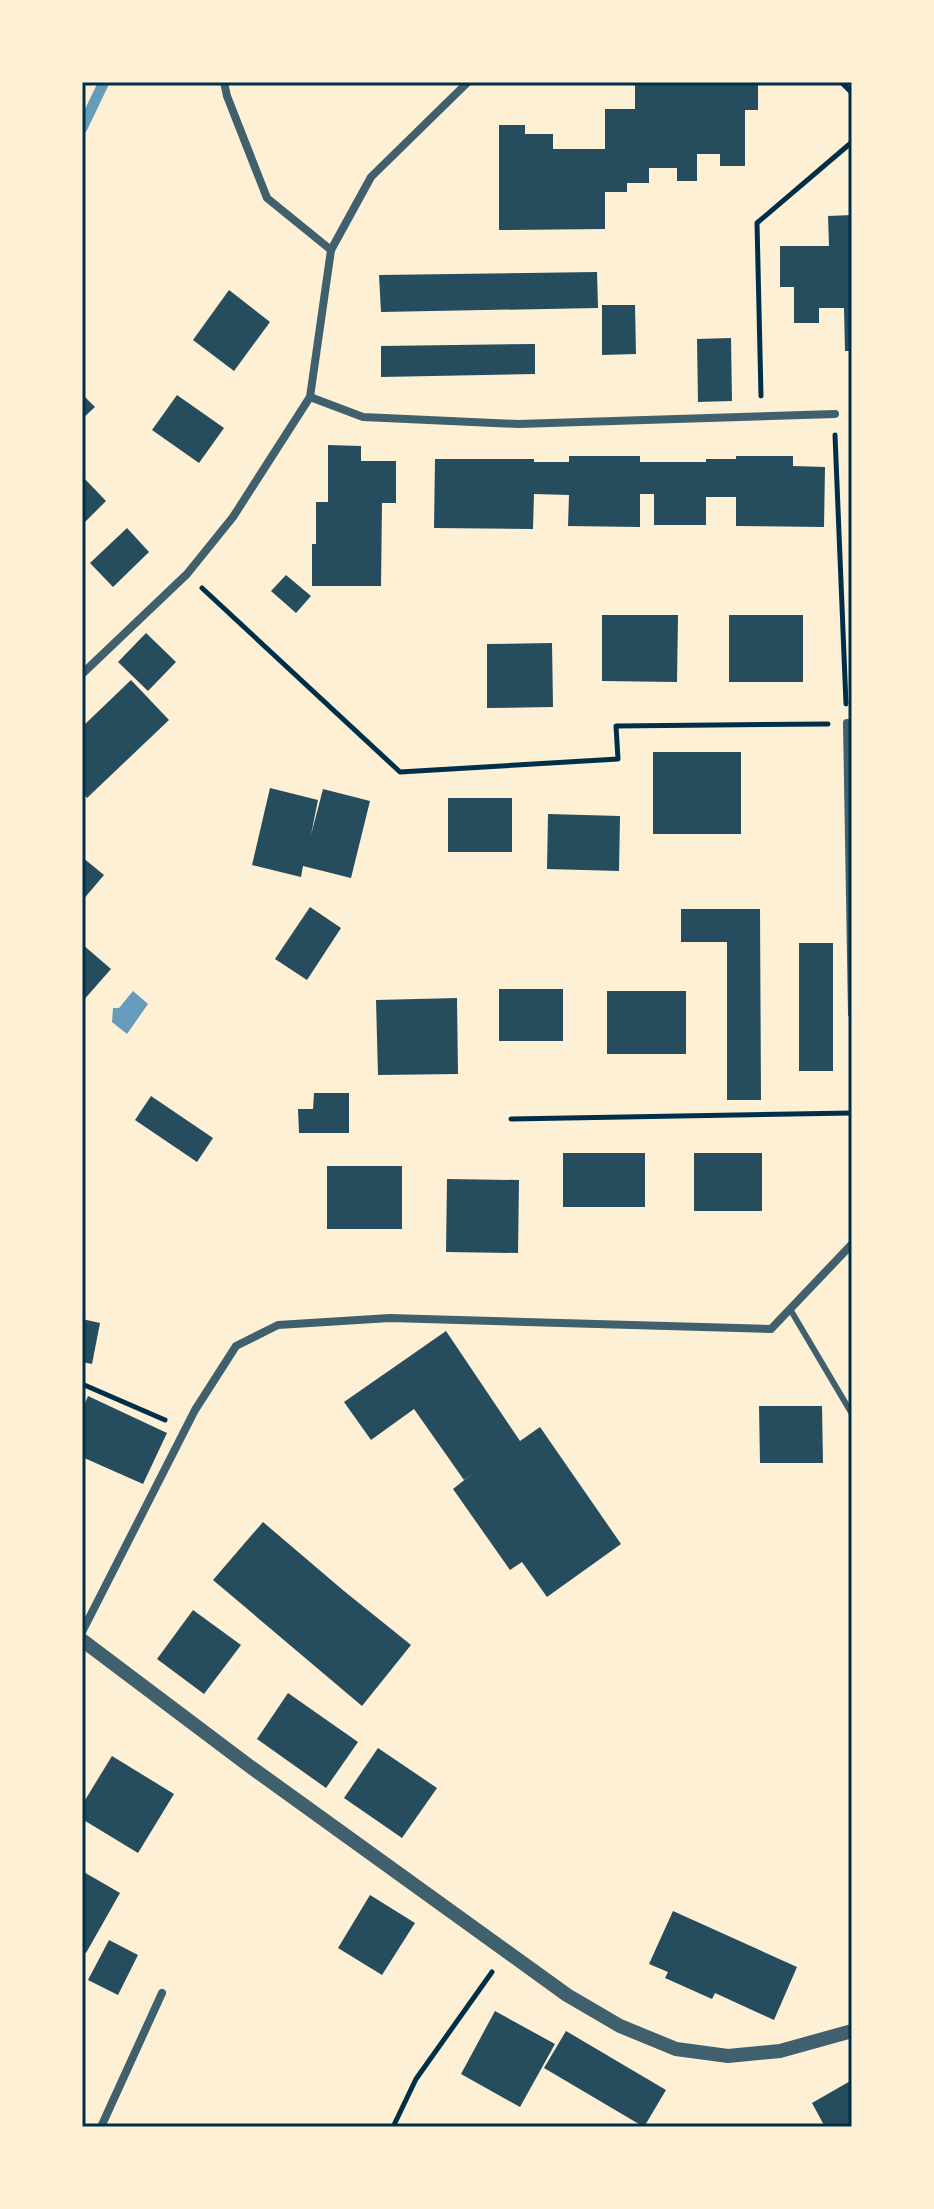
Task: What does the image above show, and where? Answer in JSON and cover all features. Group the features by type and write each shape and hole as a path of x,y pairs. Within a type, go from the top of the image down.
{"street":[{"path":"224,82 267,198 331,250"},
{"path":"82,674 187,574 233,517 310,397 331,250 371,177 468,82"},
{"path":"310,397 363,417 518,424 835,414"},
{"path":"847,723 852,1014"},
{"path":"82,1632 195,1410 236,1346 278,1325 390,1318 771,1329 852,1244"},
{"path":"82,1640 248,1765 567,1995 620,2026 676,2049 728,2056 780,2051 852,2031"},
{"path":"101,2127 162,1993"}],"lane":[{"path":"790,1309 852,1414"}],"path":[{"path":"841,82 852,93"},
{"path":"762,417 757,223 852,142"},
{"path":"187,574 400,772 618,759 616,726 847,723 835,414"},
{"path":"511,1119 852,1113"},
{"path":"82,1384 185,1429"},
{"path":"393,2127 416,2079 506,1951"}],"water":[{"path":"133,991 148,1004 127,1034 112,1022 113,1008 119,1008"}],"building":[{"path":"635,82 758,82 758,110 745,110 745,166 720,166 720,154 697,154 697,181 677,181 677,168 649,168 649,183 627,183 627,192 605,192 605,229 499,230 499,125 525,125 525,134 553,134 553,149 605,149 605,109 635,109"},
{"path":"852,215 852,351 845,351 844,308 819,308 819,323 794,323 794,287 780,287 780,246 829,246 828,216"},
{"path":"597,272 598,308 381,312 379,275"},
{"path":"229,290 270,322 234,371 193,340"},
{"path":"602,305 635,305 636,354 602,355"},
{"path":"731,338 732,401 698,402 697,339"},
{"path":"535,344 535,374 381,377 381,346"},
{"path":"82,394 95,407 82,419"},
{"path":"177,395 224,428 199,463 152,430"},
{"path":"328,445 361,446 361,461 396,461 396,503 382,503 381,586 312,586 316,502 328,502"},
{"path":"569,456 640,456 640,462 706,462 706,459 736,459 736,456 793,456 793,466 825,467 824,527 736,526 736,497 706,497 706,525 654,525 654,494 640,494 640,527 568,526 569,495 534,494 533,529 434,528 435,459 569,462"},
{"path":"82,476 106,501 82,525"},
{"path":"127,528 149,552 113,587 90,563"},
{"path":"286,575 311,596 296,613 271,591"},
{"path":"602,615 678,615 677,682 602,681"},
{"path":"729,615 803,615 803,682 729,682"},
{"path":"146,633 176,662 148,691 118,662"},
{"path":"552,643 553,707 487,708 487,644"},
{"path":"131,680 169,720 87,798 82,792 82,727"},
{"path":"653,752 741,752 741,834 653,834"},
{"path":"270,788 318,800 311,835 323,789 370,801 351,878 303,866 301,877 252,865"},
{"path":"448,798 512,798 512,852 448,852"},
{"path":"548,814 620,816 619,871 547,869"},
{"path":"82,857 104,875 82,901"},
{"path":"310,907 341,928 307,980 275,959"},
{"path":"681,909 760,909 761,1100 727,1100 727,942 681,942"},
{"path":"799,943 833,943 833,1071 799,1071"},
{"path":"82,944 111,969 82,1002"},
{"path":"499,989 563,989 563,1041 499,1041"},
{"path":"607,991 686,991 686,1054 607,1054"},
{"path":"457,998 458,1074 378,1075 376,1000"},
{"path":"314,1093 349,1093 349,1133 299,1133 298,1109 313,1109"},
{"path":"151,1096 213,1138 197,1162 135,1120"},
{"path":"563,1153 645,1153 645,1207 563,1207"},
{"path":"694,1153 762,1153 762,1211 694,1211"},
{"path":"327,1166 402,1166 402,1229 327,1229"},
{"path":"447,1179 519,1180 518,1253 446,1252"},
{"path":"82,1319 100,1323 92,1364 82,1362"},
{"path":"446,1331 520,1441 540,1427 621,1544 547,1597 522,1562 510,1570 453,1489 477,1470 464,1480 414,1409 371,1440 344,1402"},
{"path":"88,1396 167,1433 143,1484 82,1457 82,1411"},
{"path":"759,1406 822,1406 823,1463 760,1463"},
{"path":"263,1522 411,1645 362,1706 213,1580"},
{"path":"193,1610 241,1645 204,1694 157,1659"},
{"path":"288,1693 358,1742 326,1788 257,1739"},
{"path":"378,1748 437,1788 402,1838 344,1798"},
{"path":"112,1756 174,1794 138,1853 82,1819 82,1805"},
{"path":"82,1871 120,1893 86,1953 82,1951"},
{"path":"370,1895 415,1923 382,1975 338,1948"},
{"path":"673,1911 797,1967 774,2020 715,1993 712,1999 665,1978 668,1972 649,1964"},
{"path":"109,1940 138,1955 118,1995 88,1980"},
{"path":"495,2011 555,2044 520,2107 461,2074"},
{"path":"566,2031 666,2090 644,2127 544,2068"},
{"path":"852,2080 852,2127 825,2127 812,2103"}],"waterway":[{"path":"82,128 104,82"}]}
